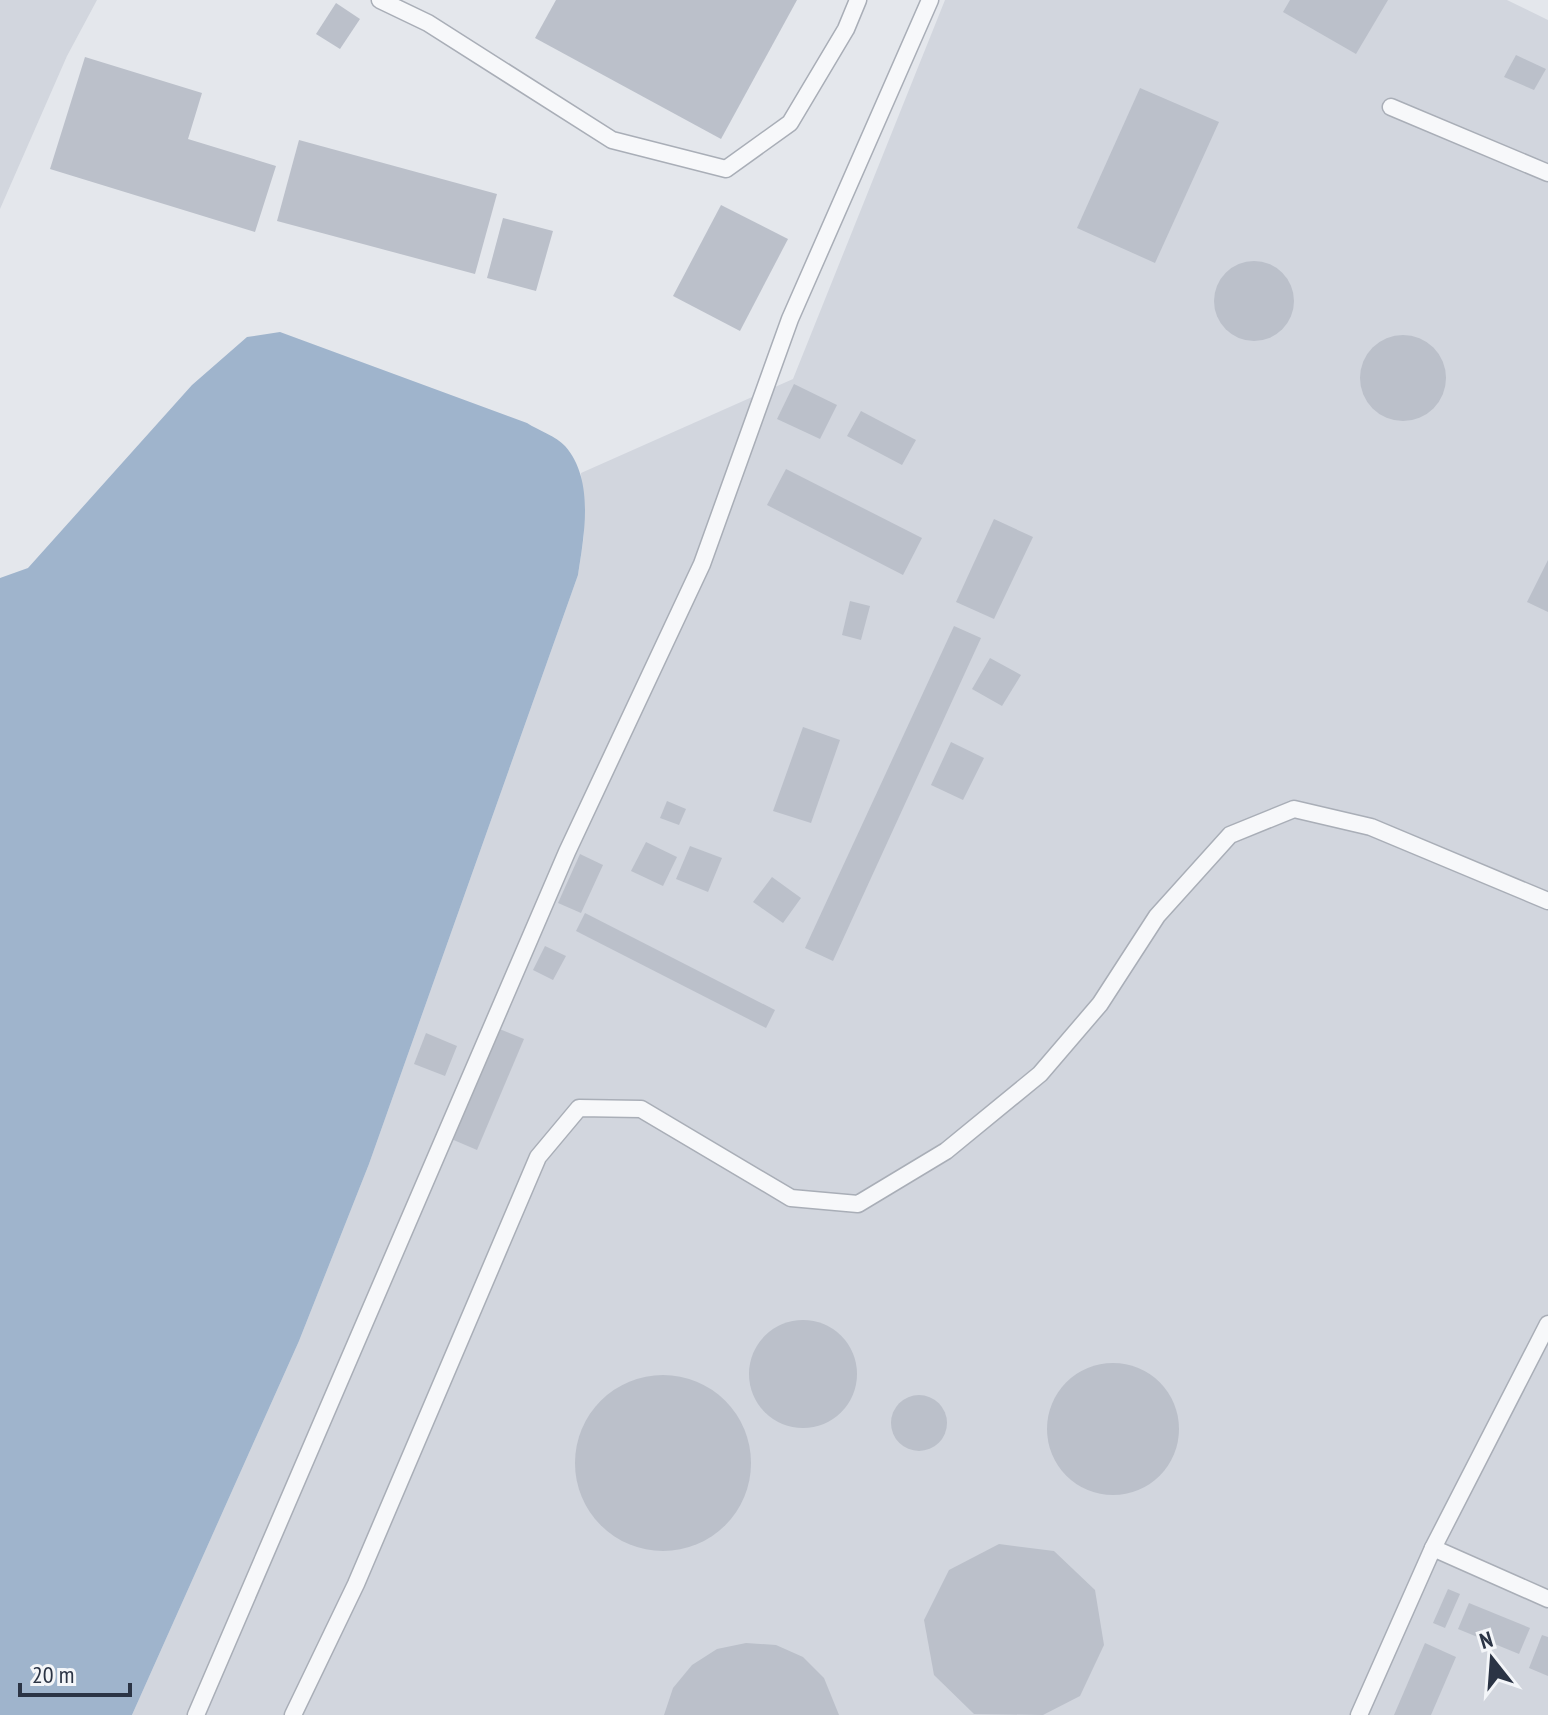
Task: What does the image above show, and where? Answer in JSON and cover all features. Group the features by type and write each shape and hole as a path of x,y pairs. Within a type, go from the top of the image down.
{"lane":[{"path":"380,0 428,23 612,140 726,169 790,123 846,29 858,0"},
{"path":"196,1715 567,852 702,564 790,319 930,0"},
{"path":"1391,107 1548,173"},
{"path":"293,1715 356,1584 538,1157 579,1108 641,1109 791,1198 858,1204 946,1151 1040,1074 1100,1004 1157,916 1230,835 1294,809 1371,827 1548,901"},
{"path":"1359,1715 1433,1548 1548,1324"},
{"path":"1433,1548 1548,1599"}],"shaded area":[{"path":"0,0 97,0 67,56 0,209"},
{"path":"945,0 1507,0 1548,20 1548,1715 132,1715 299,1341 369,1164 578,575 584,535 581,473 793,379"}],"water":[{"path":"280,332 527,423 562,443 581,475 584,491 584,526 578,575 369,1164 299,1341 132,1715 0,1715 0,578 28,568 192,385 247,337"}],"building":[{"path":"556,0 797,0 721,139 535,38"},
{"path":"1290,0 1388,0 1356,54 1283,12"},
{"path":"336,3 360,19 340,49 316,34"},
{"path":"1516,55 1546,69 1534,90 1504,77"},
{"path":"85,57 202,93 188,139 276,166 255,232 50,169"},
{"path":"1140,88 1219,122 1155,263 1077,228"},
{"path":"299,140 497,194 475,274 277,221"},
{"path":"721,205 788,239 740,331 673,296"},
{"path":"503,218 553,231 536,291 487,278"},
{"path":"1254,261 1269,264 1282,273 1291,286 1294,301 1291,316 1282,329 1269,338 1254,341 1239,338 1226,329 1217,316 1214,301 1217,286 1226,273 1239,264"},
{"path":"1403,335 1427,342 1439,354 1446,378 1439,402 1427,414 1403,421 1379,414 1367,402 1360,378 1367,354 1379,342"},
{"path":"794,384 837,405 820,439 777,419"},
{"path":"861,411 916,440 902,465 847,436"},
{"path":"786,469 922,538 903,575 767,505"},
{"path":"994,519 1033,537 994,619 956,602"},
{"path":"1548,560 1548,612 1527,602"},
{"path":"850,601 870,606 861,640 842,635"},
{"path":"954,626 981,638 833,961 805,948"},
{"path":"990,658 1021,675 1002,706 972,689"},
{"path":"803,727 840,740 811,823 773,811"},
{"path":"951,742 984,758 963,800 931,785"},
{"path":"667,801 686,809 679,825 660,818"},
{"path":"646,842 677,857 663,886 631,871"},
{"path":"690,846 722,858 708,892 676,879"},
{"path":"580,854 603,865 581,913 558,903"},
{"path":"772,877 801,898 783,923 753,902"},
{"path":"585,913 775,1010 766,1028 576,931"},
{"path":"545,946 566,956 553,980 533,970"},
{"path":"497,1028 524,1039 477,1150 449,1138"},
{"path":"426,1033 457,1046 445,1076 414,1064"},
{"path":"803,1320 824,1324 841,1336 853,1353 857,1374 853,1395 841,1412 824,1424 803,1428 782,1424 765,1412 753,1395 749,1374 753,1353 765,1336 782,1324"},
{"path":"1113,1363 1138,1368 1160,1382 1174,1404 1179,1429 1174,1454 1160,1476 1138,1490 1113,1495 1088,1490 1066,1476 1052,1454 1047,1429 1052,1404 1066,1382 1088,1368"},
{"path":"663,1375 697,1382 725,1401 744,1429 751,1463 744,1497 725,1525 697,1544 663,1551 629,1544 601,1525 582,1497 575,1463 582,1429 601,1401 629,1382"},
{"path":"919,1395 939,1403 947,1423 939,1443 919,1451 899,1443 891,1423 899,1403"},
{"path":"999,1544 1054,1551 1095,1590 1104,1645 1080,1696 1043,1715 974,1714 934,1675 924,1620 949,1570"},
{"path":"1448,1589 1460,1594 1445,1628 1433,1623"},
{"path":"1469,1603 1530,1628 1519,1654 1458,1629"},
{"path":"1542,1635 1548,1637 1548,1676 1529,1668"},
{"path":"746,1643 776,1645 803,1657 824,1678 839,1715 664,1715 673,1688 692,1665 717,1649"},
{"path":"1425,1643 1456,1657 1431,1715 1394,1715"}]}
